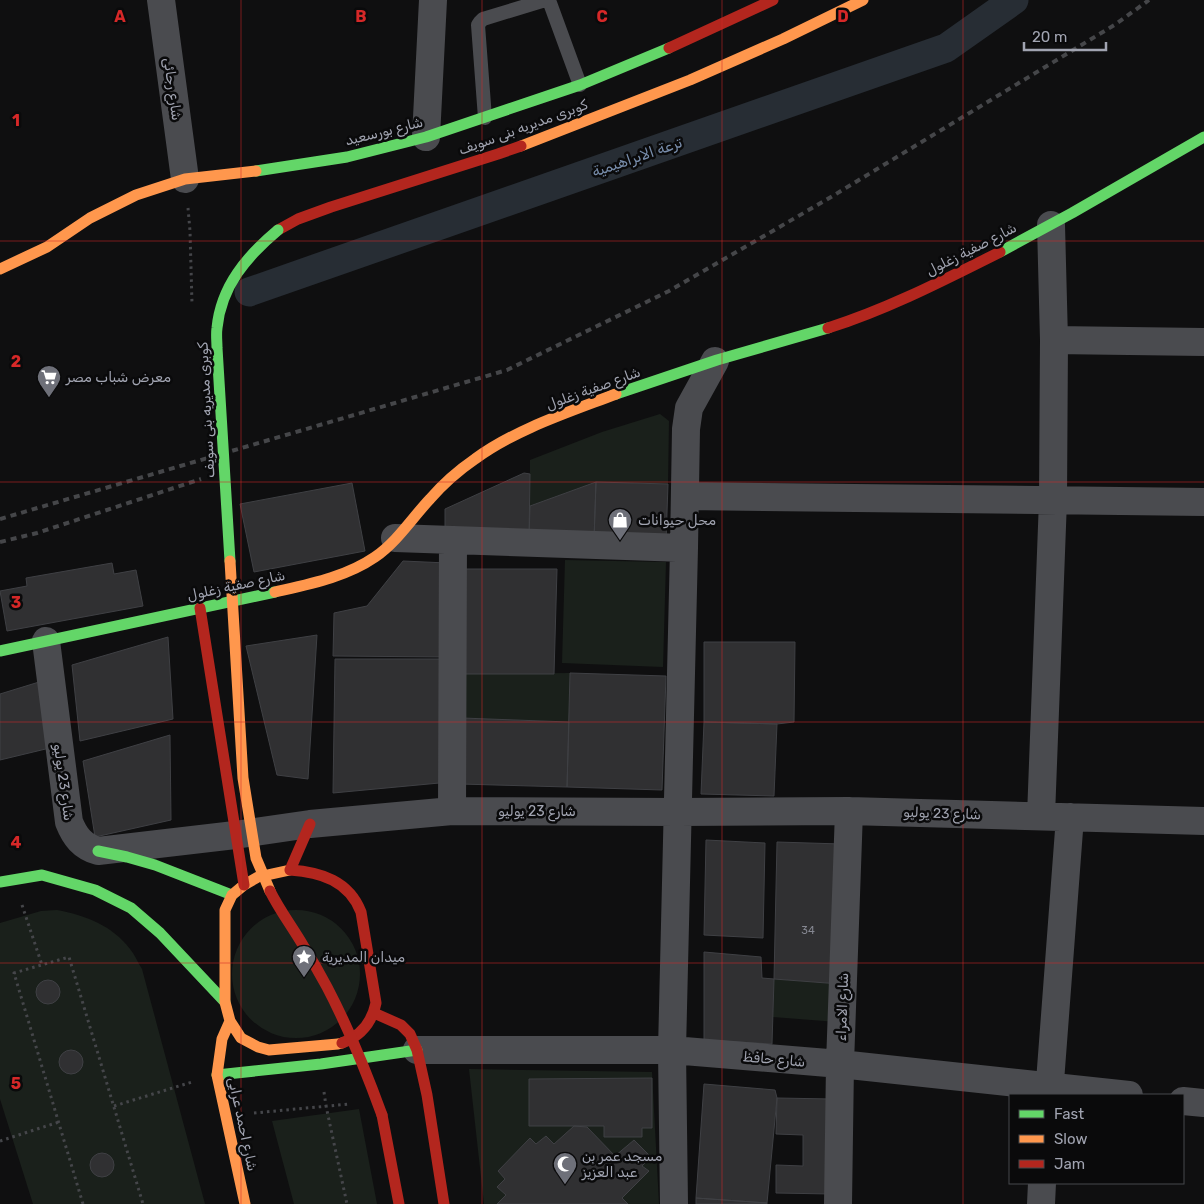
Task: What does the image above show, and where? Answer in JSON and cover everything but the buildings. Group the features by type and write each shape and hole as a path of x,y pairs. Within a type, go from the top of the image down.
{"main road":[{"name":"شارع بورسعيد","path":"0,269 47,247 90,218 136,195 185,179 266,170 346,157 426,137 580,85 694,37 773,0"},
{"name":"كوبرى مديريه بنى سويف","path":"399,1204 382,1115 352,1037 304,946 278,907 256,858 243,778 217,358 217,330 227,293 246,260 258,247 278,230 298,219 498,154 603,115 724,65 863,0"},
{"name":"شارع صفية زغلول","path":"0,651 311,584 334,577 377,555 395,538 433,495 455,475 478,456 503,441 600,400 715,361 840,324 902,300 934,286 1051,225 1204,137"},
{"path":"225,602 242,710 248,833 244,885"},
{"path":"200,608 216,714 248,833 268,874"},
{"path":"216,714 242,710"},
{"path":"290,870 310,824"},
{"path":"98,851 155,865 232,895"},
{"path":"290,870 306,871 335,881 348,890 357,903 362,918 376,1003 368,1024 360,1034 350,1040 338,1044 269,1050 258,1047 241,1038 230,1021 225,1002 225,910 232,895 244,885 258,877 290,870"},
{"path":"0,882 14,878 42,875 95,890 131,908 160,933 225,1002"},
{"path":"374,1012 401,1025 410,1034 417,1050 427,1096 444,1204"},
{"name":"شارع احمد عرابى","path":"230,1021 222,1038 217,1074 245,1204"},
{"path":"217,1074 320,1064 417,1050"}],"street":[{"name":"شارع رجائى","path":"161,0 185,179"},
{"path":"426,137 433,0"},
{"path":"1041,816 1053,500 1054,340 1051,225"},
{"path":"1054,340 1204,342"},
{"path":"674,1204 672,1050 686,429 689,408 715,361"},
{"path":"685,496 1204,502"},
{"path":"395,538 684,548"},
{"path":"452,811 454,540"},
{"name":"شارع 23 يوليو","path":"46,641 69,822 73,833 80,842 98,851 310,824 452,811 849,811 1204,821"},
{"name":"شارع الامراء","path":"838,1204 840,1064 849,811"},
{"path":"1050,1091 1070,818"},
{"name":"شارع حافظ","path":"417,1050 672,1050 840,1064 1050,1091 1109,1094"},
{"path":"1184,1101 1204,1103"},
{"path":"1041,1204 1042,1184"}],"lane":[{"path":"486,118 478,25 484,19 542,1 550,3 580,85"}],"path":[{"path":"185,179 190,231 192,312"},
{"path":"14,878 42,965"},
{"path":"83,1204 14,973 69,957 143,1204"},
{"path":"320,1064 326,1106 347,1204"},
{"path":"114,1106 217,1074"},
{"path":"226,1116 354,1103"},
{"path":"0,1141 59,1122"}],"shaded area":[{"path":"660,414 669,421 668,484 596,482 530,506 530,460 602,432"},
{"path":"565,560 666,562 663,667 562,663"},
{"path":"570,673 569,722 462,718 462,674"},
{"path":"57,910 88,918 107,928 132,951 142,969 205,1204 33,1204 0,1099 0,923 41,911"},
{"path":"296,910 309,911 321,915 341,929 355,949 359,961 359,987 355,999 341,1019 321,1033 309,1037 296,1038 283,1037 271,1033 251,1019 237,999 233,987 232,974 233,961 237,949 251,929 271,915 283,911"},
{"path":"774,979 840,984 837,1022 773,1017"},
{"path":"469,1069 652,1072 659,1204 484,1204"},
{"path":"359,1109 377,1204 294,1204 272,1121"}],"waterway":[{"name":"ترعة الابراهيمية","path":"249,292 946,48 1014,0"}],"railway":[{"path":"0,519 507,370 669,291 826,200 1116,24 1149,0"},
{"path":"0,542 37,533 201,479"}],"traffic: fast":[{"path":"256,171 347,157 426,137 580,85 669,48"},
{"path":"1000,252 1204,137"},
{"path":"230,561 217,348 219,313 237,273 256,250 278,230"},
{"path":"616,394 717,360 828,328"},
{"path":"0,651 275,592"},
{"path":"98,851 155,865 232,895"},
{"path":"0,882 42,875 95,890 131,908 160,933 225,1002"},
{"path":"217,1075 321,1064 417,1050"}],"traffic: slow":[{"path":"521,146 690,80 783,39 863,0"},
{"path":"0,269 47,247 90,218 136,195 185,179 256,171"},
{"path":"275,592 340,575 364,564 383,551 440,488 491,448 525,430 616,394"},
{"path":"230,561 243,778 256,858 270,891"},
{"path":"290,870 258,877 244,885 232,895 225,910 225,1002 230,1021 241,1038 258,1047 269,1050 342,1043"},
{"path":"230,1021 222,1039 217,1075 245,1204"}],"traffic: jam":[{"path":"669,48 773,0"},
{"path":"278,230 298,219 331,207 521,146"},
{"path":"828,328 894,303 1000,252"},
{"path":"200,608 244,885"},
{"path":"290,870 310,824"},
{"path":"290,870 312,873 333,880 349,893 356,901 361,912 376,1003 372,1016 365,1028 342,1043"},
{"path":"270,891 327,987 357,1050 382,1115"},
{"path":"374,1013 401,1025 410,1034 417,1050 427,1095 444,1204"},
{"path":"382,1115 399,1204"}],"place":[{"name":"معرض شباب مصر","path":"49,398"},
{"name":"محل حيوانات","path":"620,541"},
{"name":"ميدان المديرية","path":"304,978"},
{"name":"مسجد عمر بن عبد العزيز","path":"565,1185"}]}
